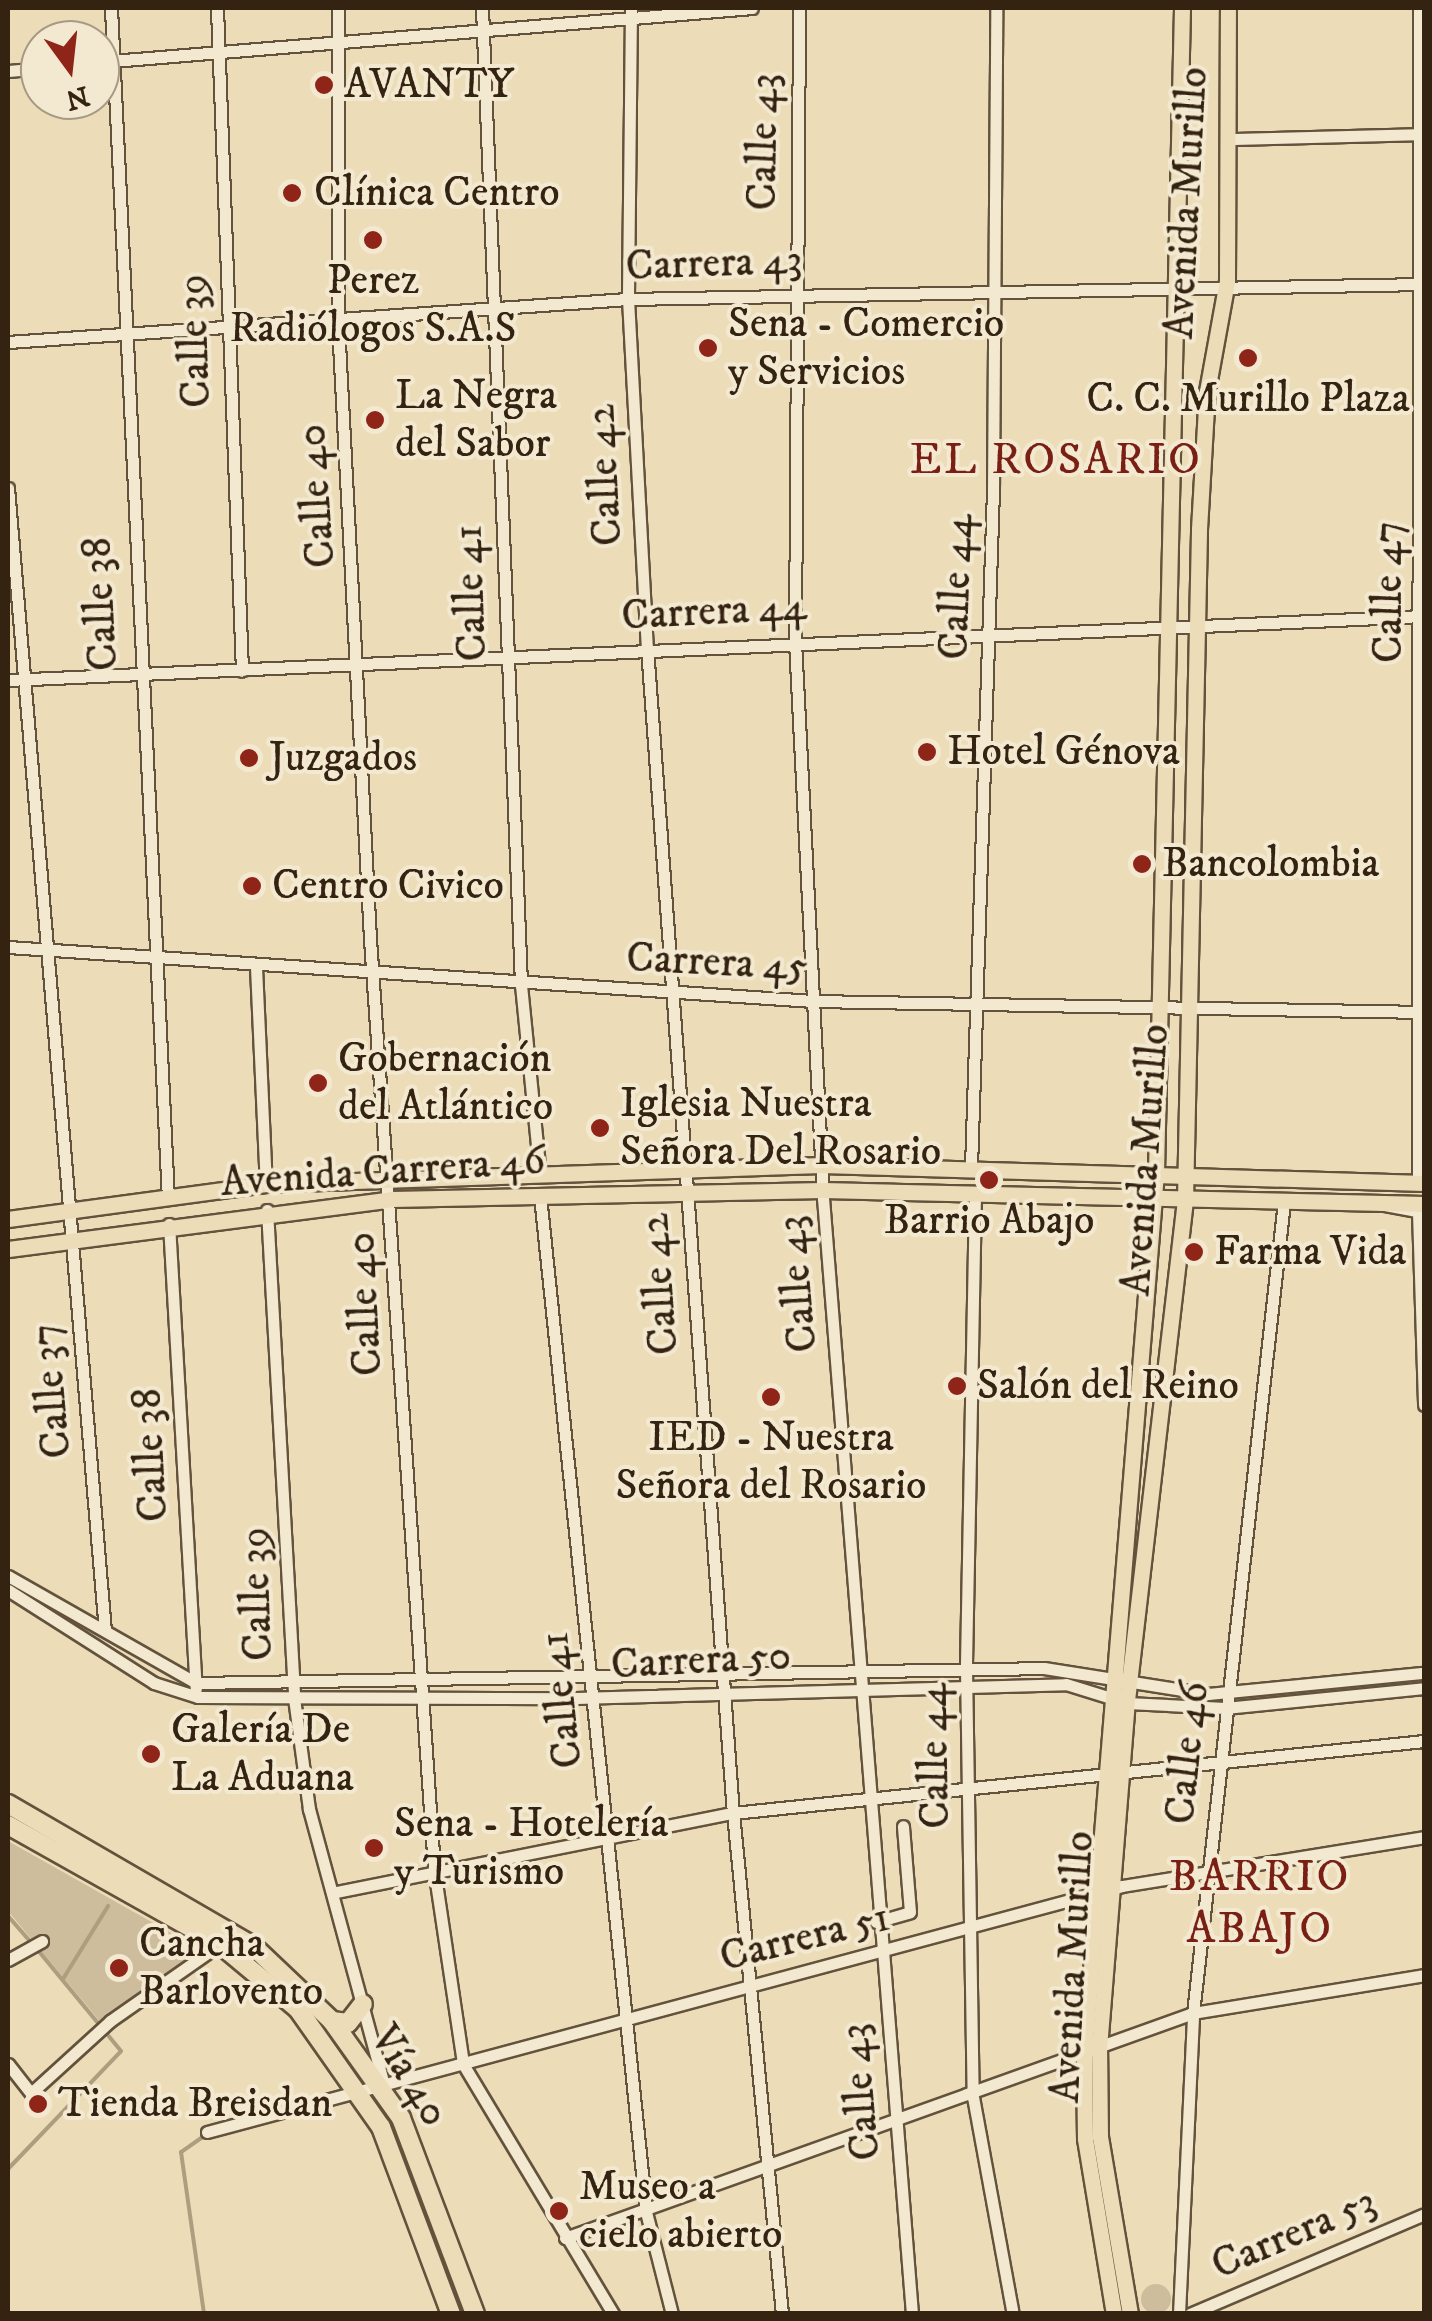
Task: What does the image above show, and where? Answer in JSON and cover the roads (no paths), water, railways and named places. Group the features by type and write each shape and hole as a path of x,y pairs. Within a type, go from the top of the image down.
{"highway":[{"name":"Vía 40","path":"8,1804 253,1946 332,2022 384,2086 476,2314"},
{"name":"Vía 40","path":"8,1825 220,1944 298,2009 362,2092 450,2314"},
{"path":"332,2022 356,2019 364,2004"}],"main road":[{"name":"Avenida Murillo","path":"1121,1693 1155,1200 1165,623 1179,284 1182,8"},
{"name":"Avenida Murillo","path":"1114,2314 1085,2139 1121,1693 1185,1200 1194,1008 1197,622 1205,412 1227,281 1228,8"},
{"path":"1187,1145 1213,1174"},
{"name":"Avenida Carrera 46","path":"8,1219 266,1184 822,1165 1156,1172 1383,1182 1422,1179"},
{"name":"Avenida Carrera 46","path":"8,1249 267,1210 392,1198 823,1190 1383,1203 1422,1209"},
{"name":"Avenida Murillo","path":"1092,2051 1100,2137 1130,2314"}],"street":[{"name":"Calle 39","path":"217,8 242,671"},
{"name":"Calle 40","path":"338,8 338,324 361,664 372,974 392,1198 416,1680 434,1869 463,2064 613,2314"},
{"name":"Calle 41","path":"482,8 521,985 540,1174"},
{"path":"120,60 483,30 632,12 752,8"},
{"name":"Calle 43","path":"800,8 793,294 794,641 823,1190 872,1798 876,1922 912,2314"},
{"name":"Calle 44","path":"970,1167 989,632 996,8"},
{"name":"Calle 47","path":"1419,8 1424,616 1422,1179"},
{"name":"Calle 42","path":"632,12 628,299 647,648 723,1694 782,2314"},
{"name":"Calle 38","path":"109,120 168,1196"},
{"path":"1230,138 1420,134"},
{"name":"Carrera 43","path":"8,342 338,324 628,299 1227,281 1422,284"},
{"name":"Calle 37","path":"8,488 105,1630"},
{"name":"Carrera 44","path":"8,680 1165,623 1424,616"},
{"name":"Carrera 45","path":"8,947 521,985 813,1001 1421,1012"},
{"path":"256,967 266,1184"},
{"name":"Calle 44","path":"975,1195 966,1668 972,2098 1012,2314"},
{"name":"Calle 41","path":"540,1196 630,2014 646,2212 672,2314"},
{"name":"Calle 46","path":"1179,2314 1194,2013 1284,1202"},
{"path":"1422,1209 1424,1406"},
{"name":"Calle 39","path":"267,1210 294,1698 309,1809 336,1892 384,2086"},
{"name":"Calle 38","path":"169,1224 196,1690"},
{"name":"Carrera 50","path":"8,1576 105,1630 196,1690 293,1682 592,1678 862,1667 1068,1670 1121,1693 1227,1693 1424,1673"},
{"name":"Carrera 50","path":"8,1590 154,1683 294,1698 594,1698 863,1685 1066,1684 1225,1708 1424,1688"},
{"path":"336,1892 434,1869 733,1813 1113,1770 1424,1741"},
{"path":"876,1922 910,1912 903,1826"},
{"name":"Carrera 51","path":"207,2132 463,2064 630,2014 880,1954 1103,1894 1208,1871 1424,1837"},
{"path":"8,1960 42,1941"},
{"path":"8,2064 31,2093 105,2025 220,1944"},
{"path":"565,2238 972,2098 1194,2013 1424,1976"},
{"name":"Carrera 53","path":"1190,2314 1424,2214"}],"waterway":[{"path":"63,1979 108,1906"},
{"path":"8,1916 31,1942"},
{"path":"8,2169 121,2051 37,1949"},
{"path":"204,2136 181,2152 204,2314"}],"place":[{"name":"AVANTY","path":"324,85"},
{"name":"Clínica Centro","path":"292,193"},
{"name":"Perez Radiólogos S.A.S","path":"373,240"},
{"name":"Sena - Comercio y Servicios","path":"708,348"},
{"name":"C. C. Murillo Plaza","path":"1248,358"},
{"name":"La Negra del Sabor","path":"375,420"},
{"name":"Hotel Génova","path":"927,752"},
{"name":"Juzgados","path":"249,758"},
{"name":"Bancolombia","path":"1142,864"},
{"name":"Centro Civico","path":"252,886"},
{"name":"Gobernación del Atlántico","path":"318,1083"},
{"name":"Iglesia Nuestra Señora Del Rosario","path":"600,1128"},
{"name":"Barrio Abajo","path":"989,1180"},
{"name":"Farma Vida","path":"1194,1252"},
{"name":"Salón del Reino","path":"957,1386"},
{"name":"IED - Nuestra Señora del Rosario","path":"771,1397"},
{"name":"Galería De La Aduana","path":"151,1754"},
{"name":"Sena - Hotelería y Turismo","path":"374,1848"},
{"name":"Cancha Barlovento","path":"119,1968"},
{"name":"Tienda Breisdan","path":"38,2104"},
{"name":"Museo a cielo abierto","path":"559,2211"}],"district":[{"name":"EL ROSARIO","path":"1056,461"},
{"name":"BARRIO ABAJO","path":"1260,1904"}]}
